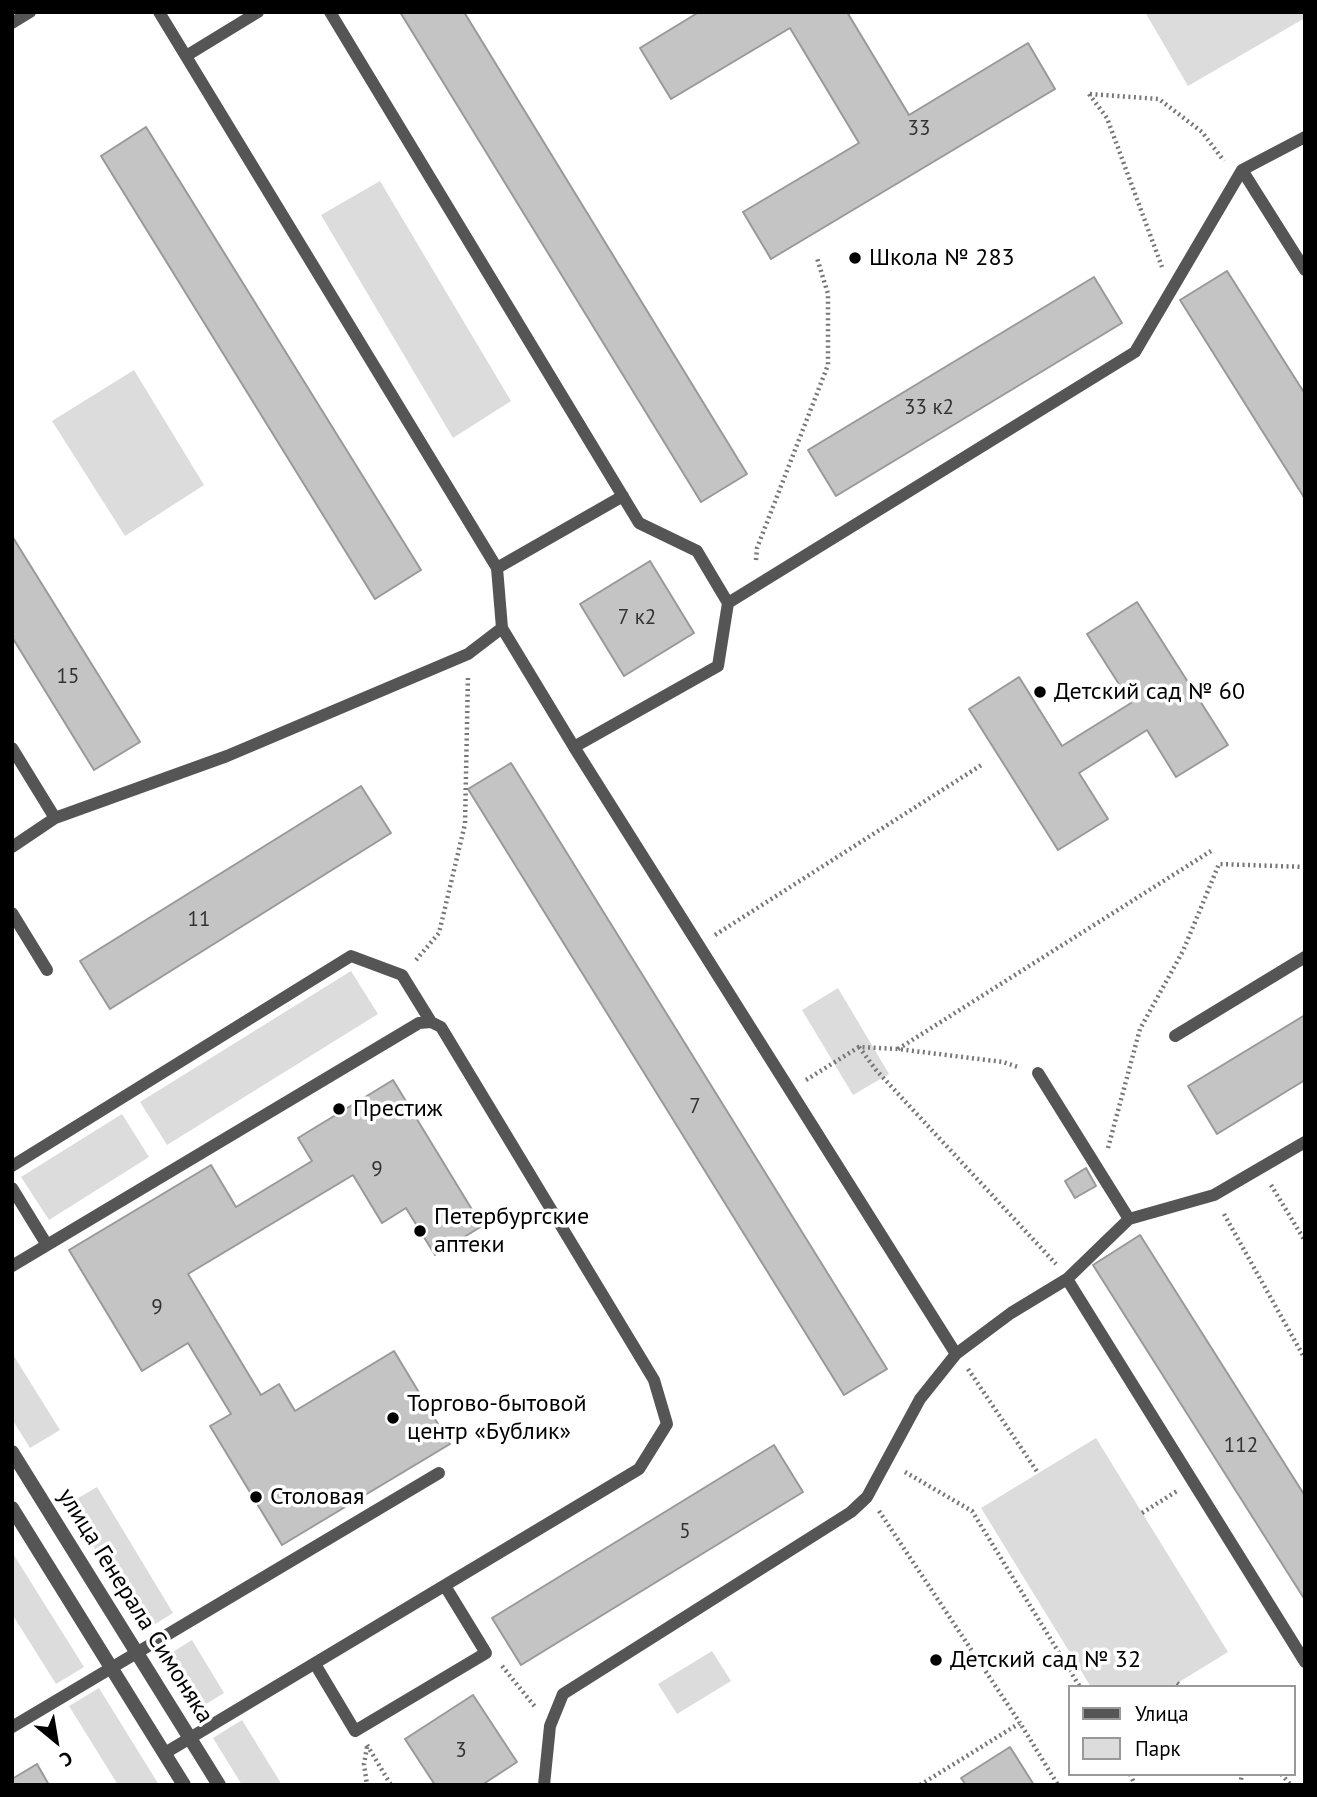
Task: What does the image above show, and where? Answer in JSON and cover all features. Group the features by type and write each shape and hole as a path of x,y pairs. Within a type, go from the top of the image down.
{"street":[{"name":"улица Генерала Симоняка","path":"12,1452 219,1785"},
{"path":"12,1508 184,1785"}],"lane":[{"path":"12,23 30,12"},
{"path":"159,12 497,568 502,628 956,1354"},
{"path":"186,56 258,12"},
{"path":"330,12 639,523 697,551 728,603 718,666 574,747"},
{"path":"728,603 1135,352 1242,170 1305,137"},
{"path":"1242,170 1305,270"},
{"path":"497,568 622,496"},
{"path":"12,847 55,818 227,756 468,654 502,628"},
{"path":"12,748 55,818"},
{"path":"12,913 47,970"},
{"path":"12,1166 351,956 402,975 431,1022"},
{"path":"1175,1037 1305,957"},
{"path":"12,1266 419,1023 431,1022 442,1027 654,1380 667,1424 639,1469 164,1753"},
{"path":"1038,1073 1129,1219"},
{"path":"544,1785 550,1726 563,1694 851,1512 867,1497 920,1399 956,1354 1011,1313 1067,1279 1129,1219 1214,1195 1305,1142"},
{"path":"12,1188 47,1245"},
{"path":"1067,1279 1305,1662"},
{"path":"12,1727 439,1473"},
{"path":"315,1664 355,1731 485,1653 445,1586"}],"path":[{"path":"1171,292 1107,118 1089,94 1159,99 1202,132 1226,164 1242,170"},
{"path":"753,589 757,548 828,365 828,294 817,258"},
{"path":"402,975 439,933 465,824 468,654"},
{"path":"699,945 983,764"},
{"path":"898,1049 1211,851"},
{"path":"1094,1163 1106,1156 1140,1029 1183,951 1219,864 1305,867"},
{"path":"859,1047 877,1070 1060,1268 1067,1279"},
{"path":"790,1090 859,1047 1003,1062 1038,1073"},
{"path":"1261,1169 1305,1241"},
{"path":"1214,1195 1305,1359"},
{"path":"956,1354 1038,1473"},
{"path":"886,1461 972,1511 1079,1685"},
{"path":"1142,1513 1193,1481"},
{"path":"867,1497 874,1503 1020,1723 1058,1785"},
{"path":"485,1653 494,1656 550,1726"},
{"path":"920,1785 1020,1723"},
{"path":"355,1731 368,1746 391,1785"},
{"path":"368,1746 364,1764 368,1785"}],"green space":[{"path":"1145,12 1305,12 1305,18 1188,86"},
{"path":"380,181 511,401 453,438 321,215"},
{"path":"134,370 204,485 125,536 52,421"},
{"path":"351,971 378,1014 167,1145 140,1102"},
{"path":"838,988 889,1074 853,1095 802,1010"},
{"path":"122,1114 149,1157 49,1220 21,1177"},
{"path":"12,1353 60,1430 30,1448 12,1419"},
{"path":"1096,1438 1228,1652 1174,1685 1090,1685 981,1508"},
{"path":"97,1487 173,1613 144,1631 68,1504"},
{"path":"12,1552 84,1667 56,1684 12,1614"},
{"path":"192,1640 224,1693 198,1709 165,1657"},
{"path":"712,1651 731,1681 677,1714 658,1684"},
{"path":"99,1688 159,1785 118,1785 69,1706"},
{"path":"242,1720 282,1785 242,1785 213,1738"}],"building":[{"path":"400,12 464,12 747,474 701,502"},
{"path":"699,12 847,12 909,115 1028,43 1055,89 771,259 743,212 859,143 790,28 671,99 640,48"},
{"path":"146,127 421,570 375,599 101,156"},
{"path":"1227,271 1305,394 1305,499 1180,300"},
{"path":"1094,277 1122,323 836,496 808,450"},
{"path":"12,536 140,742 94,770 12,637"},
{"path":"650,561 694,633 624,676 580,604"},
{"path":"1137,602 1228,745 1176,777 1147,730 1079,773 1108,819 1058,850 969,709 1019,677 1062,746 1131,703 1087,634"},
{"path":"511,763 887,1369 844,1395 468,789"},
{"path":"361,786 391,833 110,1009 80,961"},
{"path":"1305,1015 1305,1080 1217,1134 1188,1086"},
{"path":"393,1080 482,1226 435,1255 406,1208 382,1223 353,1175 188,1274 261,1395 279,1384 295,1411 394,1351 450,1444 282,1545 210,1426 231,1414 188,1343 142,1371 69,1250 211,1165 236,1207 312,1161 298,1138"},
{"path":"1086,1168 1096,1186 1075,1198 1065,1181"},
{"path":"1140,1235 1305,1496 1305,1600 1093,1265"},
{"path":"774,1445 803,1492 521,1665 492,1618"},
{"path":"473,1695 517,1762 482,1785 435,1785 405,1739"},
{"path":"1010,1747 1034,1785 966,1785 961,1778"},
{"path":"37,1764 49,1785 12,1785 12,1779"}],"place":[{"name":"Школа № 283","path":"855,258"},
{"name":"Детский сад № 60","path":"1040,692"},
{"name":"Престиж","path":"339,1109"},
{"name":"Петербургские аптеки","path":"420,1231"},
{"name":"Торгово-бытовой центр «Бублик»","path":"393,1418"},
{"name":"Столовая","path":"256,1497"},
{"name":"Детский сад № 32","path":"936,1660"}]}
